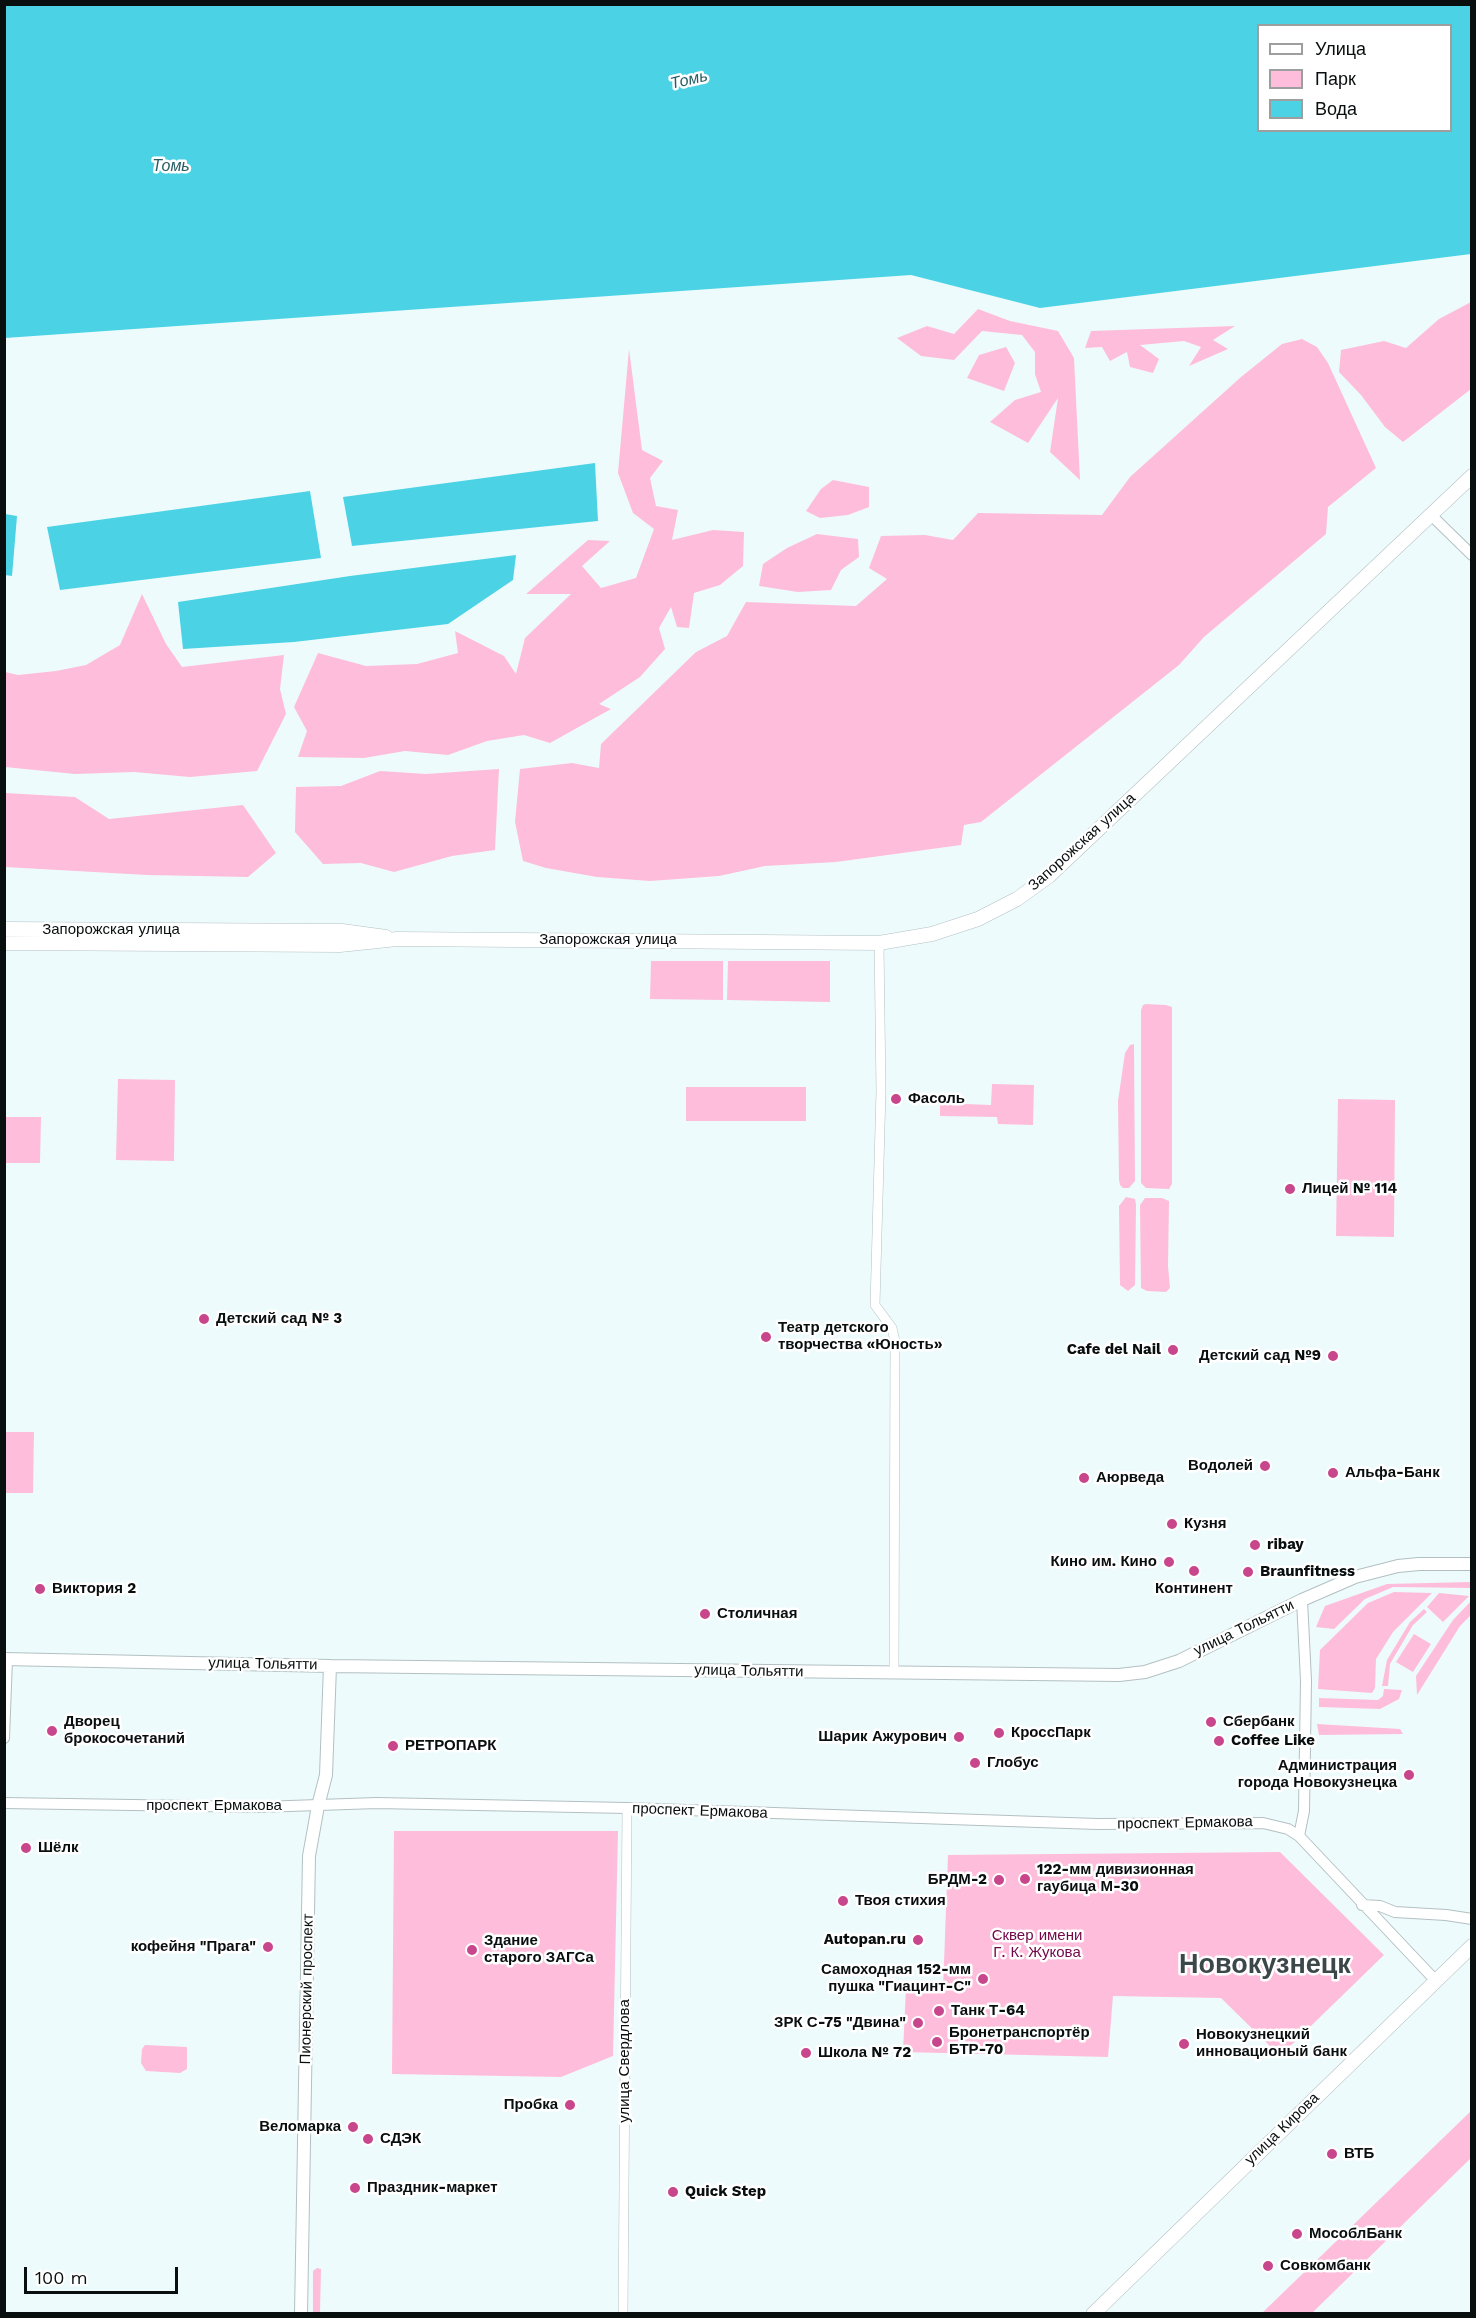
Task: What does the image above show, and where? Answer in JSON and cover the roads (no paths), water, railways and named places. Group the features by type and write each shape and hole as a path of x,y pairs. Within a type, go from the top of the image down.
{"main road":[{"name":"Запорожская улица","path":"4,943 340,945 397,939 879,943 932,934 978,919 1017,899 1049,876 1472,476"},
{"name":"Запорожская улица","path":"4,929 342,931 397,939"},
{"name":"улица Тольятти","path":"6,1659 330,1666 1119,1675 1145,1672 1179,1661 1302,1600 1355,1577 1398,1566 1472,1564"},
{"name":"Пионерский проспект","path":"301,2313 309,1856 326,1775 330,1666"},
{"name":"улица Кирова","path":"1093,2313 1472,1946"}],"street":[{"path":"1430,514 1472,555"},
{"path":"879,943 882,1091 875,1305 892,1328 895,1341 894,1673"},
{"path":"1299,1836 1304,1811 1306,1681 1302,1600"},
{"path":"4,1738 6,1659"},
{"name":"проспект Ермакова","path":"4,1803 318,1806 376,1803 627,1808 1097,1824 1263,1822 1288,1829 1299,1836 1436,1981"},
{"name":"улица Свердлова","path":"623,2313 627,1808"},
{"path":"1362,1905 1380,1906 1395,1912 1472,1919"}],"water":[{"name":"Томь","path":"5,4 1471,5 1471,254 1040,308 911,275 5,338"},
{"path":"595,463 598,521 352,546 343,497"},
{"path":"310,491 321,558 60,590 47,527"},
{"path":"5,514 17,516 12,576 5,575"},
{"path":"516,555 513,580 448,624 294,642 183,649 178,602 350,576"}],"place":[{"name":"Фасоль","path":"896,1099"},
{"name":"Лицей № 114","path":"1290,1189"},
{"name":"Детский сад № 3","path":"204,1319"},
{"name":"Театр детского творчества «Юность»","path":"766,1337"},
{"name":"Cafe del Nail","path":"1173,1350"},
{"name":"Детский сад №9","path":"1333,1356"},
{"name":"Водолей","path":"1265,1466"},
{"name":"Альфа-Банк","path":"1333,1473"},
{"name":"Аюрведа","path":"1084,1478"},
{"name":"Кузня","path":"1172,1524"},
{"name":"ribay","path":"1255,1545"},
{"name":"Кино им. Кино","path":"1169,1562"},
{"name":"Континент","path":"1194,1571"},
{"name":"Braunfitness","path":"1248,1572"},
{"name":"Виктория 2","path":"40,1589"},
{"name":"Столичная","path":"705,1614"},
{"name":"Сбербанк","path":"1211,1722"},
{"name":"Дворец брокосочетаний","path":"52,1731"},
{"name":"КроссПарк","path":"999,1733"},
{"name":"Шарик Ажурович","path":"959,1737"},
{"name":"Coffee Like","path":"1219,1741"},
{"name":"РЕТРОПАРК","path":"393,1746"},
{"name":"Глобус","path":"975,1763"},
{"name":"Администрация города Новокузнецка","path":"1409,1775"},
{"name":"Шёлк","path":"26,1848"},
{"name":"122-мм дивизионная гаубица М-30","path":"1025,1879"},
{"name":"БРДМ-2","path":"999,1880"},
{"name":"Твоя стихия","path":"843,1901"},
{"name":"Autopan.ru","path":"918,1940"},
{"name":"кофейня \"Прага\"","path":"268,1947"},
{"name":"Здание старого ЗАГСа","path":"472,1950"},
{"name":"Самоходная 152-мм пушка \"Гиацинт-С\"","path":"983,1979"},
{"name":"Танк Т-64","path":"939,2011"},
{"name":"ЗРК С-75 \"Двина\"","path":"918,2023"},
{"name":"Бронетранспортёр БТР-70","path":"937,2042"},
{"name":"Новокузнецкий инновационый банк","path":"1184,2044"},
{"name":"Школа № 72","path":"806,2053"},
{"name":"Пробка","path":"570,2105"},
{"name":"Веломарка","path":"353,2127"},
{"name":"СДЭК","path":"368,2139"},
{"name":"ВТБ","path":"1332,2154"},
{"name":"Праздник-маркет","path":"355,2188"},
{"name":"Quick Step","path":"673,2192"},
{"name":"МособлБанк","path":"1297,2234"},
{"name":"Совкомбанк","path":"1268,2266"}],"district":[{"name":"Новокузнецк","path":"1265,1965"}],"park label":[{"name":"Сквер имени Г. К. Жукова","path":"1037,1944"}]}
